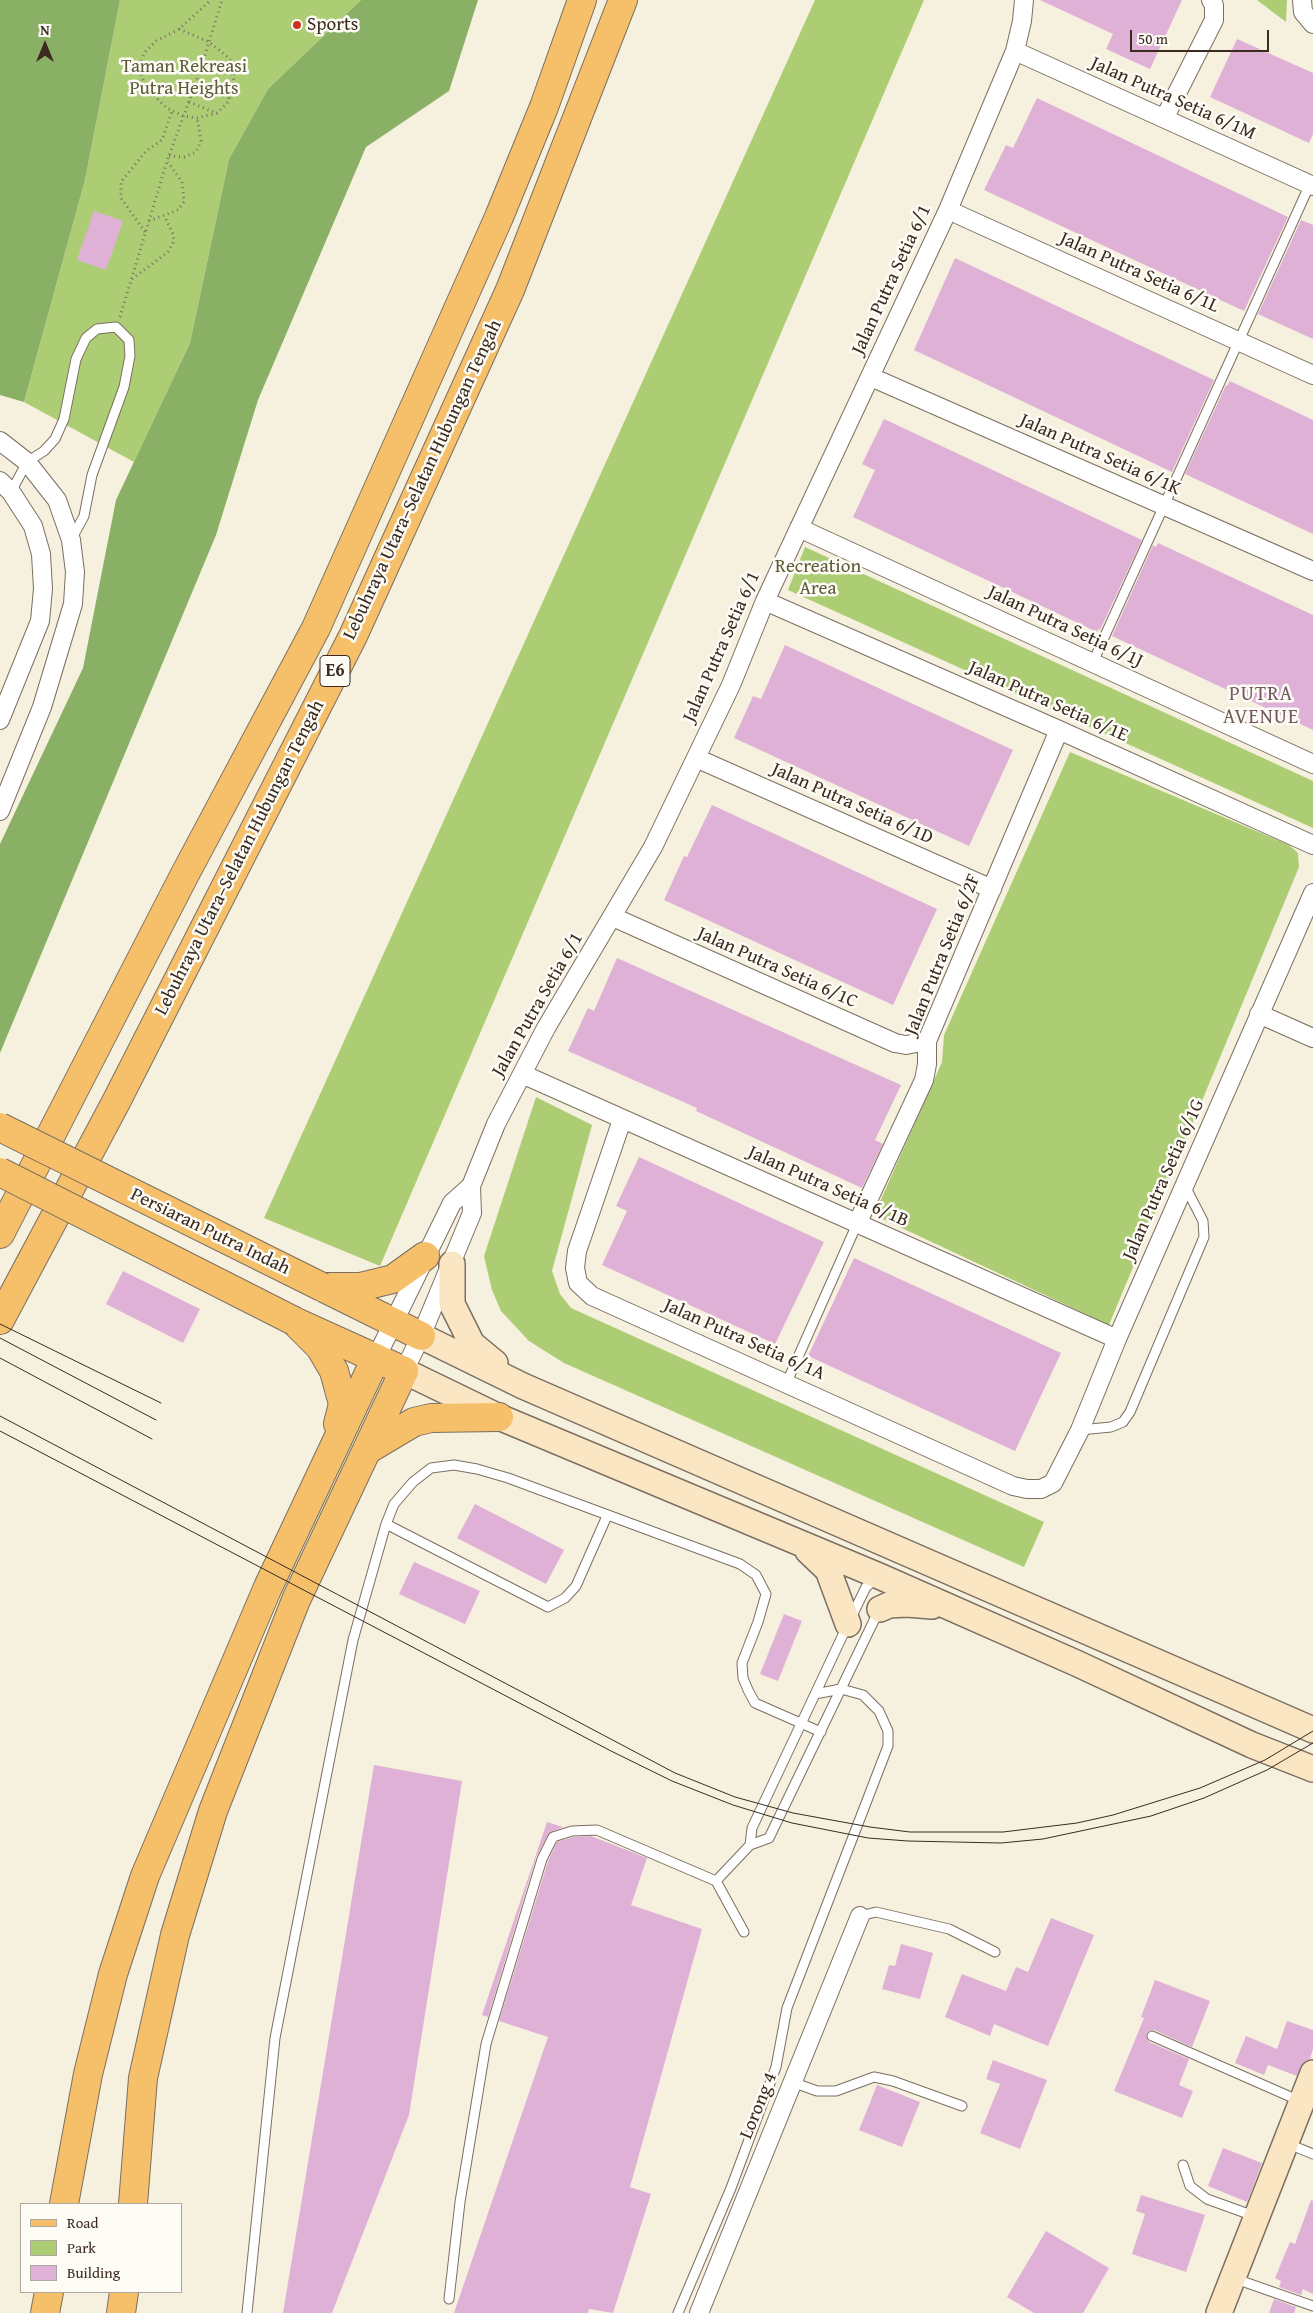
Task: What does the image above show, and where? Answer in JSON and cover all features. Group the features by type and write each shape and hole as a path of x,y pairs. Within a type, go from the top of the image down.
{"main road":[{"name":"Lebuhraya Utara–Selatan Hubungan Tengah","path":"0,1234 184,876 316,628 499,216 544,107 582,0"},
{"name":"Lebuhraya Utara–Selatan Hubungan Tengah","path":"0,1320 116,1102 353,636 510,290 623,0"},
{"name":"Persiaran Putra Indah","path":"0,1127 421,1336"},
{"path":"0,1172 339,1344 376,1358 499,1417 800,1543 882,1591 952,1608 1252,1745 1313,1770"},
{"path":"322,1288 360,1287 393,1279 425,1256"},
{"path":"452,1264 452,1304 472,1344 523,1386"},
{"path":"294,1321 328,1359 340,1388 343,1404 334,1444"},
{"path":"421,1336 523,1386 1313,1730"},
{"path":"64,2203 88,2074 110,1983 145,1876 268,1587 376,1358"},
{"path":"133,2203 143,2078 175,1935 213,1811 296,1600 404,1371"},
{"path":"367,1450 414,1422 431,1418 499,1417"},
{"path":"858,1531 882,1591"},
{"path":"800,1543 828,1570 848,1624"},
{"path":"882,1591 903,1566 932,1563"},
{"path":"1258,1706 1313,1723"},
{"path":"1252,1745 1313,1782"},
{"path":"1220,2313 1313,2073"},
{"path":"45,2313 49,2293"},
{"path":"122,2313 124,2293"}],"street":[{"name":"Jalan Putra Setia 6/1","path":"471,1186 496,1124 522,1074 546,1028 653,847 731,686 765,601 948,210 1015,51 1022,21 1024,0"},
{"path":"1166,117 1214,20 1214,5 1211,0"},
{"name":"Jalan Putra Setia 6/1M","path":"1015,51 1166,117 1312,185"},
{"name":"Jalan Putra Setia 6/1L","path":"948,210 1313,374"},
{"name":"Jalan Putra Setia 6/1K","path":"871,377 1313,570"},
{"path":"0,441 27,462 57,500 71,540 75,572 73,604 42,706 0,811"},
{"path":"0,718 40,621 43,589 41,554 33,526 5,487"},
{"name":"Jalan Putra Setia 6/1J","path":"799,528 1313,764"},
{"name":"Jalan Putra Setia 6/1E","path":"765,601 1059,730 1313,845"},
{"name":"Jalan Putra Setia 6/2F","path":"857,1224 924,1080 927,1064 927,1041 1059,730"},
{"name":"Jalan Putra Setia 6/1D","path":"696,758 992,889"},
{"name":"Jalan Putra Setia 6/1G","path":"1053,1483 1080,1430 1117,1339 1186,1186 1313,893"},
{"name":"Jalan Putra Setia 6/1C","path":"613,916 895,1043 906,1045 927,1041"},
{"path":"1259,1014 1313,1038"},
{"name":"Jalan Putra Setia 6/1B","path":"522,1074 1117,1339"},
{"name":"Jalan Putra Setia 6/1A","path":"622,1120 577,1251 575,1268 578,1283 592,1296 787,1382 1014,1486 1027,1490 1041,1489 1053,1483"},
{"path":"376,1358 452,1203 471,1186"},
{"path":"404,1371 452,1264 472,1213 471,1186"},
{"name":"Lorong 4","path":"699,2313 860,1916"}],"lane":[{"path":"1093,662 1312,185"},
{"path":"5,487 27,462 44,451 55,439 64,418 76,359 86,338 97,329 116,327 129,340 130,356 124,387 92,476 84,516 71,540"},
{"path":"1080,1430 1111,1427 1123,1422 1130,1412 1204,1237 1203,1221 1186,1186"},
{"path":"787,1382 857,1224"},
{"path":"247,2313 275,2038 353,1640 386,1524 394,1504 413,1482 431,1468 454,1465 477,1469 508,1478 740,1564 756,1575 766,1594 758,1622 742,1663 743,1678 755,1703 820,1732"},
{"path":"386,1524 548,1607 565,1598 576,1586 607,1516"},
{"path":"716,1881 750,1846 769,1838 841,1689 882,1591 866,1587 752,1828 750,1846"},
{"path":"678,2313 731,2188 776,2067 787,2008 888,1746 888,1731 879,1711 863,1695 841,1689 815,1694"},
{"path":"449,2299 460,2202 486,2044 542,1859 553,1837 572,1831 597,1830 716,1881 744,1932"},
{"path":"860,1916 876,1912 886,1913 948,1929 995,1952"},
{"path":"1152,2036 1302,2102"},
{"path":"792,2082 816,2091 836,2091 874,2078 893,2082 962,2106"},
{"path":"1286,2143 1313,2154"},
{"path":"1183,2165 1190,2186 1207,2199 1257,2217"},
{"path":"1233,2278 1313,2306"}],"path":[{"path":"179,29 209,42 229,58 235,75 234,88 217,113 197,118 183,116 167,108 148,90 142,78 140,66 144,53 156,40 179,29 212,0"},
{"path":"116,327 167,162 202,66 222,0"},
{"path":"202,66 235,75"},
{"path":"195,85 229,98"},
{"path":"189,102 217,113"},
{"path":"145,232 121,198 121,182 146,151 162,140 172,111"},
{"path":"169,156 184,156 196,152 201,141 197,118"},
{"path":"149,221 165,217 178,210 184,202 182,182 167,162"},
{"path":"132,279 168,252 174,241 173,234 165,217"}],"green space":[{"path":"0,0 120,0 85,180 24,402 0,395"},
{"name":"Taman Rekreasi Putra Heights","path":"120,0 361,0 268,89 229,159 190,343 134,462 24,402 85,180"},
{"path":"361,0 478,0 449,91 366,147 258,400 216,535 0,1053 0,844 83,668 116,500 190,343 229,159 268,89"},
{"path":"815,0 924,0 380,1266 264,1218"},
{"path":"1257,0 1287,0 1286,22"},
{"name":"Recreation Area","path":"805,547 1313,781 1313,828 788,590"},
{"path":"1070,752 1289,845 1298,853 1299,867 1109,1325 874,1215 942,1062 944,1035"},
{"path":"536,1097 592,1125 552,1271 560,1294 571,1308 1044,1522 1024,1567 564,1363 529,1341 501,1311 492,1290 484,1256"}],"building":[{"path":"1040,0 1182,0 1150,69 1106,49 1113,34"},
{"path":"1237,39 1313,73 1313,134 1309,143 1210,97"},
{"path":"1037,98 1288,217 1244,311 984,190 1006,145 1013,148"},
{"path":"94,211 123,221 106,270 77,260"},
{"path":"1301,220 1313,225 1313,339 1258,314"},
{"path":"955,258 1214,380 1172,472 914,350"},
{"path":"1230,381 1313,420 1313,534 1185,474 1226,385"},
{"path":"884,419 1142,540 1100,630 1098,629 1097,632 853,517 875,470 862,464"},
{"path":"1158,543 1313,615 1313,730 1112,636 1153,545 1156,547"},
{"path":"785,645 1013,750 969,846 734,738 753,696 761,699"},
{"path":"712,805 937,909 893,1005 664,900 684,856 687,857"},
{"path":"617,958 901,1085 875,1140 883,1144 862,1188 696,1111 697,1108 568,1051 588,1008 594,1011"},
{"path":"639,1157 824,1242 775,1344 602,1265 627,1211 616,1206"},
{"path":"854,1258 1061,1353 1015,1451 808,1356"},
{"path":"123,1271 200,1309 183,1343 106,1304"},
{"path":"475,1504 564,1550 546,1584 457,1538"},
{"path":"414,1562 480,1591 465,1624 399,1594"},
{"path":"784,1614 802,1621 778,1681 760,1674"},
{"path":"374,1765 462,1781 409,2115 332,2313 283,2313"},
{"path":"547,1822 563,1827 549,1833 536,1857 488,2017 482,2015"},
{"path":"591,1836 647,1858 631,1905 702,1929 630,2187 651,2194 613,2313 589,2309 588,2313 454,2313 548,2037 499,2021 548,1861 557,1842 573,1837"},
{"path":"1051,1918 1094,1935 1048,2046 994,2024 990,2036 945,2017 962,1974 1006,1991 1016,1967 1028,1972"},
{"path":"901,1944 933,1953 920,1999 882,1989 889,1965 895,1966"},
{"path":"1155,1980 1210,2001 1192,2047 1154,2030 1146,2034 1149,2042 1189,2059 1179,2085 1193,2091 1182,2118 1114,2091 1144,2018 1141,2017"},
{"path":"1287,2021 1313,2030 1313,2049 1310,2059 1304,2062 1297,2076 1268,2065 1264,2075 1235,2063 1246,2036 1277,2049"},
{"path":"993,2060 1047,2080 1020,2149 980,2133 1000,2084 986,2079"},
{"path":"877,2085 920,2102 902,2147 859,2130"},
{"path":"1223,2148 1262,2163 1247,2202 1208,2186"},
{"path":"1141,2195 1205,2215 1186,2272 1132,2254 1145,2214 1136,2211"},
{"path":"1311,2200 1313,2201 1313,2294 1303,2289 1301,2295 1279,2287 1281,2281 1275,2278 1290,2242 1295,2244"},
{"path":"1046,2231 1109,2268 1083,2313 1034,2313 1007,2297"},
{"path":"1274,2299 1296,2307 1294,2313 1269,2313"}],"tram line":[{"path":"0,1324 161,1403"},
{"path":"0,1338 156,1420"},
{"path":"0,1358 152,1439"},
{"path":"0,1416 675,1773 735,1797 793,1813 910,1832 1003,1832 1077,1823 1113,1815 1200,1788 1265,1760 1313,1731"},
{"path":"0,1431 611,1751 672,1781 733,1805 792,1823 868,1838 908,1841 1001,1843 1043,1839 1151,1816 1204,1798 1267,1770 1313,1743"}],"place":[{"name":"Sports","path":"297,25"}],"district":[{"name":"PUTRA AVENUE","path":"1261,706"}]}
